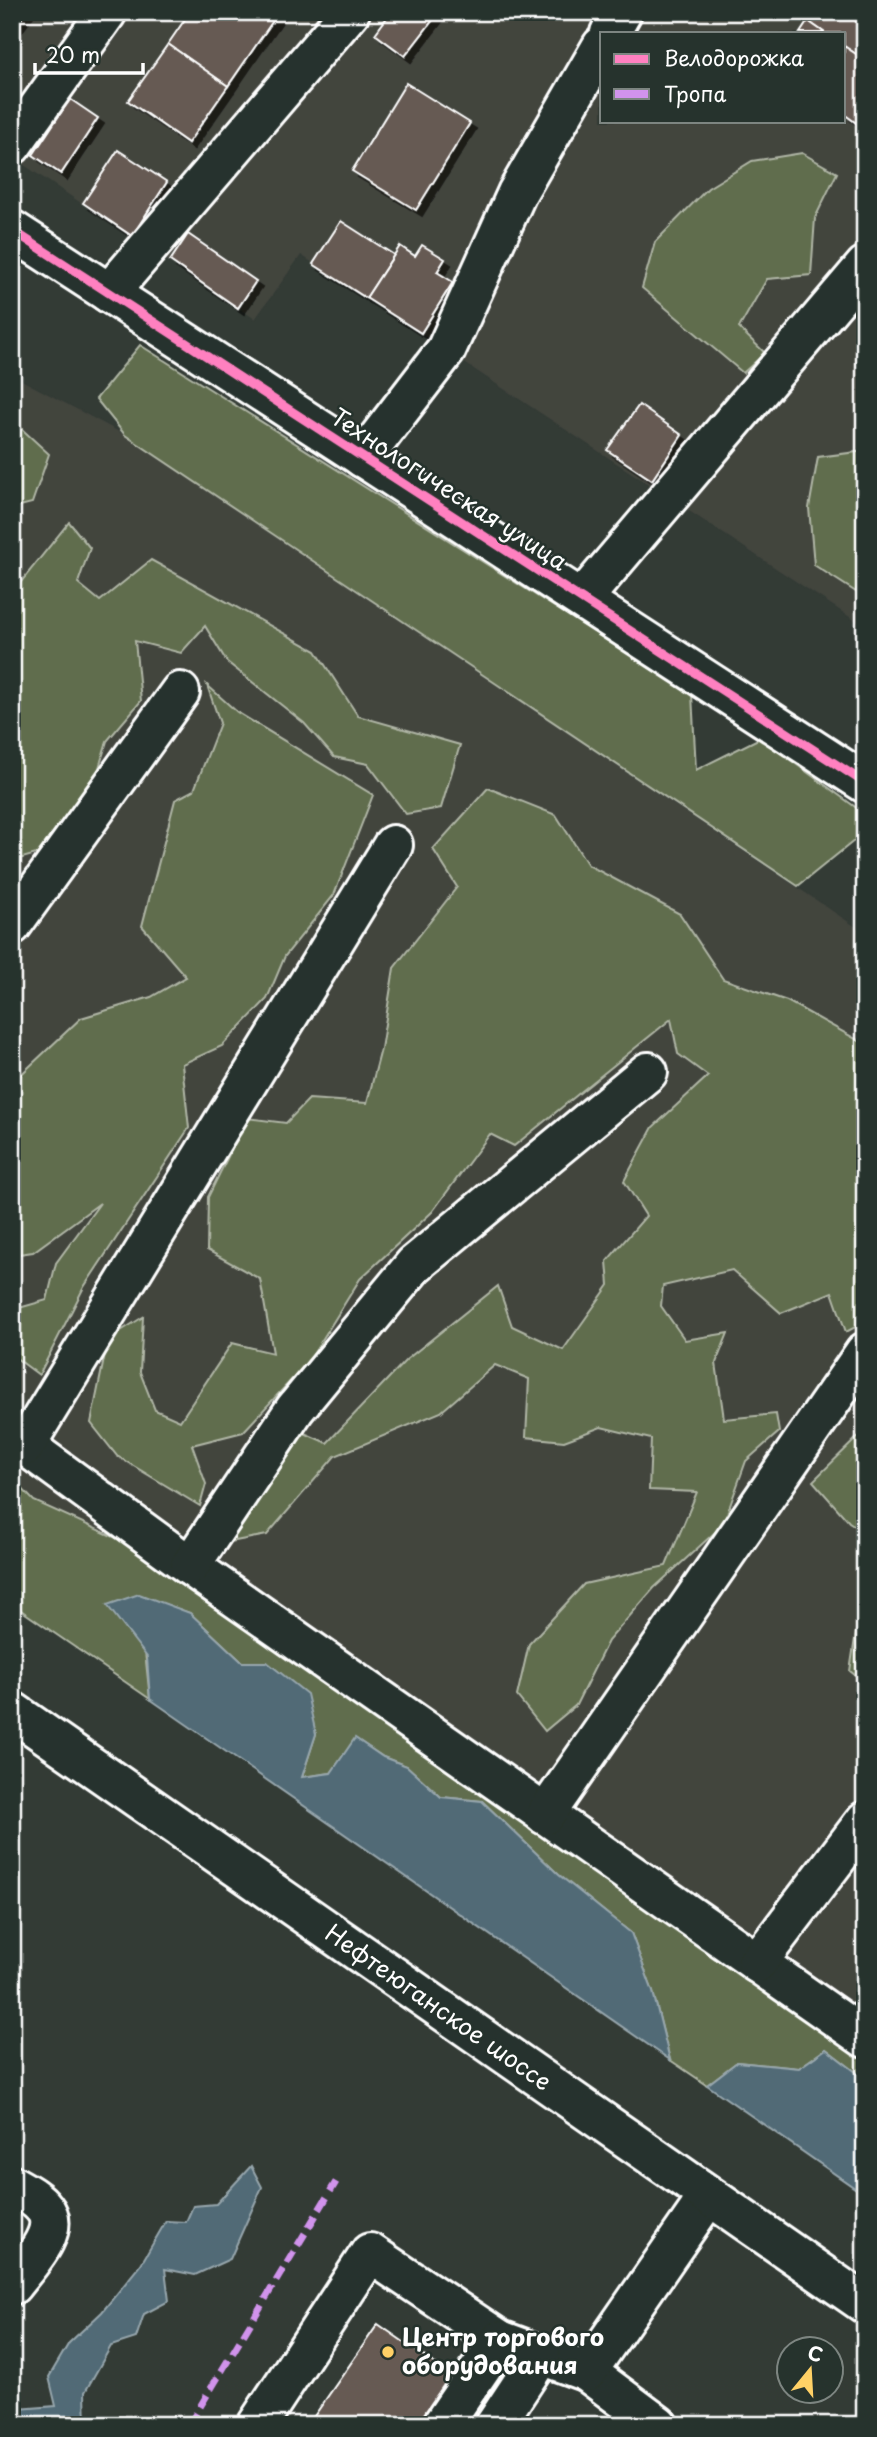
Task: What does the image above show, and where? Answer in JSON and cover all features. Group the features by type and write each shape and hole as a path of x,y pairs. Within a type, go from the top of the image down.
{"main road":[{"path":"12,145 25,100 107,12"},
{"path":"109,293 350,12"},
{"path":"611,32 622,12"},
{"path":"363,458 446,350 517,193 600,49"},
{"name":"Технологическая улица","path":"12,230 865,783"},
{"path":"583,598 865,266"},
{"path":"12,925 180,692"},
{"path":"393,845 19,1441 190,1566 865,2038"},
{"path":"190,1566 295,1409 414,1265 648,1072"},
{"path":"545,1815 865,1352"},
{"name":"Нефтеюганское шоссе","path":"15,1718 865,2304"},
{"path":"757,1963 865,1821"},
{"path":"12,2185 44,2207 50,2218 49,2233 12,2285"},
{"path":"587,2372 708,2197"},
{"path":"257,2425 370,2253 500,2340 587,2372 658,2425"},
{"path":"442,2425 500,2340"},
{"path":"495,2425 541,2355"}],"shaded area":[{"path":"12,12 865,12 865,627 301,255 255,319 12,157"},
{"path":"12,375 125,435 865,933 865,2195 12,1604"}],"green space":[{"path":"802,153 837,173 815,218 811,275 767,279 739,328 765,353 743,373 642,288 655,242 708,188 752,161"},
{"path":"140,345 692,694 696,770 760,738 865,814 865,832 798,886 125,435 96,399"},
{"path":"12,420 49,454 32,503 12,508"},
{"path":"865,451 865,568 856,592 814,565 809,508 818,457"},
{"path":"69,522 90,548 78,583 100,601 151,560 316,651 358,716 460,745 441,808 406,814 368,764 334,757 304,723 227,662 205,626 181,653 135,641 141,701 107,741 96,778 40,853 12,861 12,593"},
{"path":"207,685 237,712 373,795 334,895 285,956 267,999 222,1046 182,1064 189,1128 84,1287 39,1375 12,1355 12,1310 47,1300 56,1263 100,1203 33,1252 12,1255 12,1083 81,1018 151,997 186,977 142,926 175,800 194,790 220,723"},
{"path":"488,788 556,815 588,865 680,914 723,979 787,1001 865,1044 865,1322 846,1332 832,1292 781,1313 732,1270 663,1286 661,1306 685,1340 728,1333 716,1363 724,1419 776,1414 779,1432 746,1461 723,1525 654,1588 608,1641 576,1705 545,1731 517,1696 529,1644 584,1584 666,1566 697,1492 649,1490 651,1439 601,1427 564,1441 526,1437 529,1379 495,1365 441,1412 335,1456 267,1535 230,1542 302,1432 327,1443 406,1360 498,1286 512,1326 563,1350 609,1285 607,1261 646,1216 624,1181 653,1127 708,1076 678,1054 671,1019 514,1146 490,1134 432,1212 360,1279 309,1361 243,1432 192,1445 206,1484 200,1506 117,1456 91,1423 108,1339 143,1317 140,1372 155,1410 180,1421 232,1343 273,1353 260,1279 207,1250 208,1197 247,1118 286,1123 309,1099 367,1103 381,1049 394,968 457,887 433,849"},
{"path":"865,1430 865,1532 849,1522 813,1481"},
{"path":"12,1478 34,1501 123,1541 865,2058 865,2079 826,2049 799,2068 737,2062 707,2085 670,2060 653,1992 631,1933 559,1875 482,1801 441,1797 407,1766 383,1757 356,1739 331,1773 302,1777 316,1734 267,1663 242,1662 190,1613 139,1595 150,1699 12,1604"},
{"path":"865,1617 865,1683 850,1671 856,1632"}],"water":[{"path":"139,1594 190,1613 242,1662 267,1662 307,1694 316,1734 302,1777 331,1773 355,1738 383,1757 407,1766 441,1797 482,1801 559,1875 631,1933 653,1992 670,2060 150,1699 147,1657 107,1605"},
{"path":"826,2049 865,2079 865,2195 707,2085 737,2062 799,2068"},
{"path":"251,2166 262,2187 230,2259 195,2275 165,2269 169,2301 144,2314 136,2338 111,2346 85,2392 86,2425 12,2425 18,2409 56,2406 49,2377 69,2343 102,2312 141,2264 166,2221 186,2222 193,2206 216,2204"}],"building":[{"path":"12,12 26,12 13,30 12,30"},
{"path":"190,12 279,12 228,86 168,44"},
{"path":"391,12 439,12 405,56 375,34"},
{"path":"814,12 865,12 865,60 846,47 846,32 824,32 808,21"},
{"path":"808,21 824,32 801,32"},
{"path":"168,44 228,86 188,143 128,101"},
{"path":"846,47 865,60 862,127 846,115"},
{"path":"406,83 470,123 416,210 352,171"},
{"path":"70,99 98,118 61,174 33,155"},
{"path":"118,150 167,182 132,236 83,203"},
{"path":"341,221 394,255 366,298 313,264"},
{"path":"188,234 256,281 238,308 170,261"},
{"path":"422,245 445,259 437,272 453,282 421,333 366,298 400,246 415,256"},
{"path":"639,405 682,435 652,480 607,450"},
{"name":"Центр торгового оборудования","path":"378,2324 458,2380 427,2425 308,2425"}],"marked path":[{"path":"189,2425 336,2182"}],"cycle path":[{"path":"12,230 865,783"}],"place":[{"name":"Центр торгового оборудования","path":"388,2352"}]}
